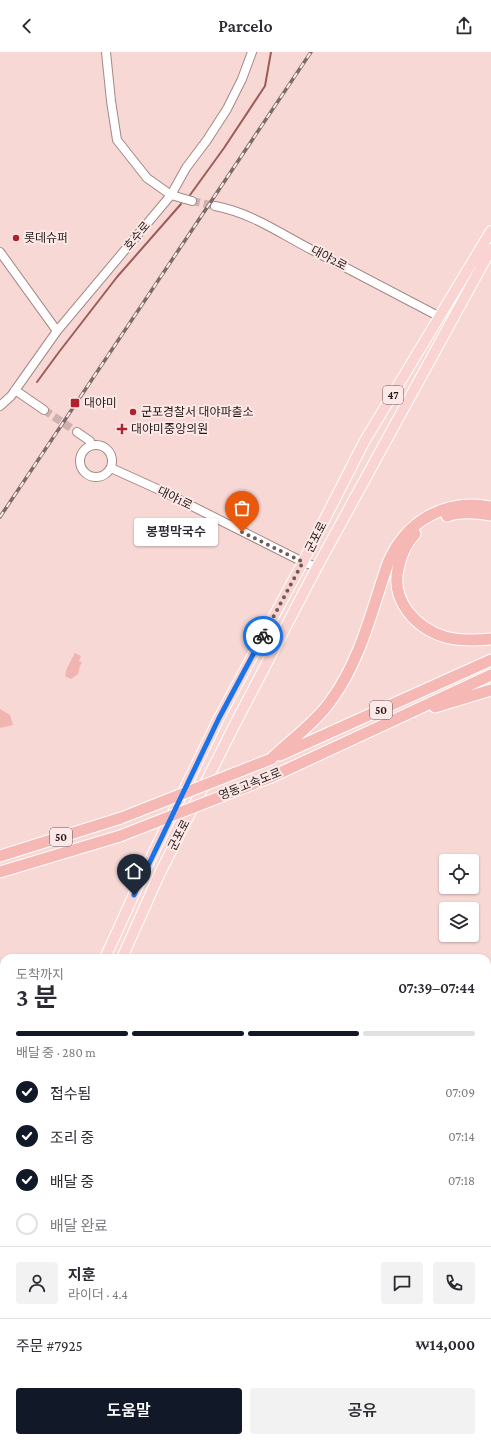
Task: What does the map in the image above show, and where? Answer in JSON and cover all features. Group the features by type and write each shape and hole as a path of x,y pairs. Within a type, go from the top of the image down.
{"highway":[{"path":"271,759 308,726 332,700 357,654 388,563 394,549 404,536 416,524 433,513 452,506 478,504 491,507"},
{"path":"491,515 478,513 454,514 436,520 422,529 410,540 400,555 396,576 399,597 410,615 426,628 446,637 474,640 491,639"},
{"name":"영동고속도로","path":"0,856 121,818 271,759 491,660"},
{"name":"영동고속도로","path":"0,872 120,836 270,777 491,675"},
{"path":"393,720 491,690"}],"main road":[{"name":"군포로","path":"107,954 219,718 303,562 364,442 491,231"},
{"name":"군포로","path":"124,954 159,875 234,726 317,568 491,249"},
{"name":"군포로","path":"468,291 491,261"}],"street":[{"path":"106,52 117,140 147,178 171,195 192,201"},
{"name":"호수로","path":"0,406 15,390 57,331 171,195 186,168 207,140 227,109 242,78 252,52"},
{"name":"대야2로","path":"215,206 241,213 270,226 312,250 440,317"},
{"path":"0,252 57,331"},
{"path":"15,390 44,410"},
{"path":"77,432 90,441 90,446"},
{"path":"101,445 109,451 112,459 111,468 107,473 101,476 95,477 89,475 81,466 81,456 86,448 90,446 101,445"},
{"name":"대야1로","path":"111,468 164,492 317,568"}],"shaded area":[{"path":"75,653 81,656 79,661 82,662 78,674 71,679 65,676 67,668"},
{"path":"0,709 10,715 13,725 0,728"}],"waterway":[{"path":"190,195 224,148 265,86 271,52"},
{"path":"37,382 117,277 181,204"}],"tunnel":[{"path":"192,201 215,206"},
{"path":"44,410 77,432"}],"railway":[{"path":"0,517 311,52"}],"way so far":[{"path":"242,532 303,562 263,636"}],"place":[{"name":"롯데슈퍼","path":"16,238"},
{"name":"대야미","path":"75,403"},
{"name":"군포경찰서 대야파출소","path":"133,412"},
{"name":"대야미중앙의원","path":"122,429"},
{"name":"봉평막국수","path":"242,532"}],"route":[{"path":"134,895 219,718 263,636"}]}
